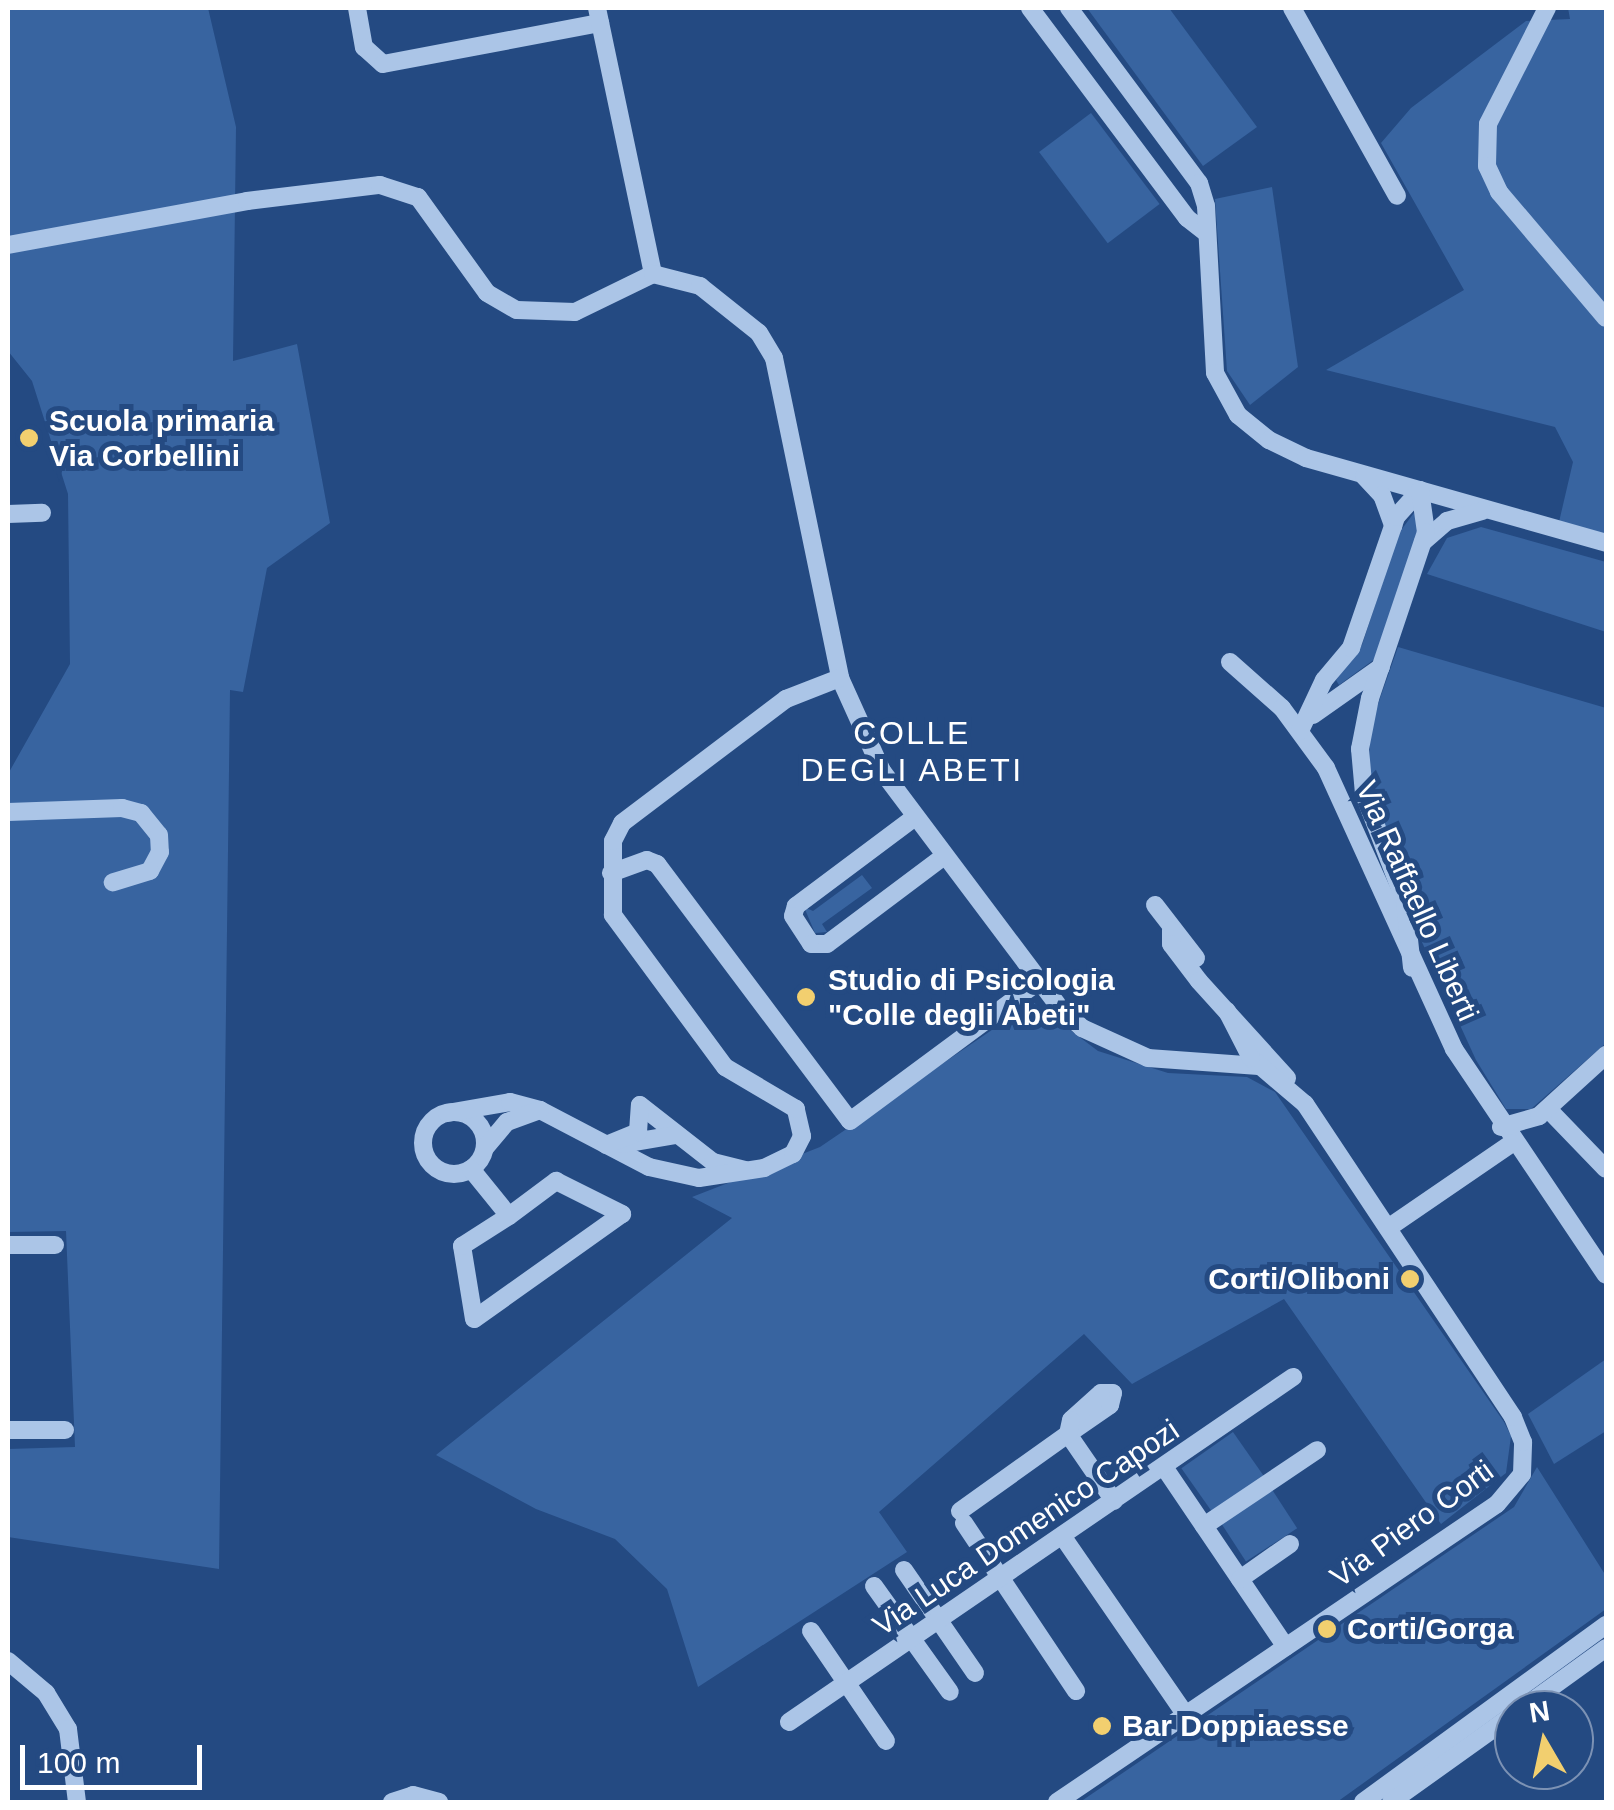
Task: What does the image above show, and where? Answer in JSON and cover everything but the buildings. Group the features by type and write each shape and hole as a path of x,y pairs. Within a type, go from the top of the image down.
{"street":[{"path":"357,8 364,47 383,64 598,15 653,274"},
{"path":"1030,8 1206,233"},
{"path":"1292,8 1397,196"},
{"path":"1547,8 1488,124 1488,166 1498,192 1606,318"},
{"path":"1051,35 1072,12 1199,183 1206,233 1211,346 1227,398 1269,440 1359,473 1606,543"},
{"path":"1105,108 1130,88"},
{"path":"8,245 338,189 406,190 428,208 487,293 532,314 575,312 653,274 700,286 759,333 774,358 840,678 869,751 916,817 1038,980 1100,1040 1148,1058 1259,1066"},
{"path":"1359,473 1382,495 1393,526"},
{"path":"1300,731 1324,680 1351,648 1393,526 1420,490"},
{"path":"1412,968 1406,902 1360,772 1364,721 1423,542 1427,512 1420,490"},
{"path":"1423,542 1447,521 1490,510"},
{"path":"8,514 42,513"},
{"name":"Via Raffaello Liberti","path":"1230,662 1300,731 1336,789 1412,968 1501,1127 1606,1275"},
{"path":"1300,731 1328,702 1381,666"},
{"path":"540,1110 507,1122 471,1169 453,1174 428,1160 426,1130 447,1113 482,1102 540,1110 613,1144 649,1166 698,1178 755,1170 788,1159 798,1148 796,1109 720,1062 618,925 610,906 611,873 622,823 794,694 840,678"},
{"path":"8,812 122,808 141,813 159,835 160,852 150,871 113,882"},
{"path":"916,817 796,906 793,916 811,944 827,944 944,856"},
{"path":"611,873 643,860 657,864 850,1121 1038,980"},
{"name":"Via Piero Corti","path":"1057,1802 1502,1500 1522,1474 1518,1424 1294,1092 1171,944 1171,930 1155,905"},
{"path":"1202,1063 1228,1040 1227,1011"},
{"name":"Via Piero Corti","path":"1227,1011 1239,1042 1259,1066 1294,1092"},
{"path":"1501,1127 1548,1109 1606,1054"},
{"path":"613,1144 638,1132 640,1105 722,1166 755,1170"},
{"path":"1548,1109 1606,1168"},
{"path":"447,1113 473,1118 485,1148"},
{"path":"613,1144 678,1136"},
{"path":"649,1166 674,1158 678,1136"},
{"path":"1388,1228 1512,1143"},
{"path":"471,1169 509,1216"},
{"path":"556,1181 622,1214 474,1320 462,1246 509,1216 556,1181"},
{"path":"8,1245 55,1245"},
{"name":"Via Luca Domenico Capozi","path":"788,1722 1294,1377"},
{"path":"8,1430 65,1430"},
{"path":"1076,1690 962,1517 1068,1434 1114,1501"},
{"path":"1204,1526 1317,1450"},
{"path":"1164,1467 1286,1648"},
{"path":"1063,1537 1186,1716"},
{"path":"1240,1578 1290,1544"},
{"path":"904,1570 975,1674"},
{"path":"874,1586 950,1692"},
{"path":"1363,1802 1606,1625"},
{"path":"811,1631 886,1741"},
{"path":"1548,1690 1606,1648"},
{"path":"8,1660 46,1693 68,1729 77,1802"},
{"path":"1391,1802 1494,1728"},
{"path":"392,1802 413,1795 438,1802"}],"shaded area":[{"path":"8,8 208,8 236,127 233,361 297,344 330,523 267,568 243,692 230,690 219,1569 8,1537 8,1449 75,1447 66,1231 8,1232 8,774 70,664 68,494 32,381 8,351"},
{"path":"1087,8 1169,8 1257,127 1203,166"},
{"path":"1568,8 1606,8 1606,536 1559,522 1573,462 1555,427 1326,370 1464,290 1381,143 1411,108 1526,21 1570,19"},
{"path":"1091,113 1160,204 1108,243 1039,152"},
{"path":"1272,187 1298,367 1250,405 1227,371 1215,199"},
{"path":"1419,506 1424,524 1379,656 1339,685 1336,680 1362,645 1399,533"},
{"path":"1481,527 1606,562 1606,632 1427,574 1447,538"},
{"path":"1398,647 1606,708 1606,1043 1531,1109 1506,1109 1476,1060 1421,940 1368,783 1371,724"},
{"path":"862,875 872,888 822,924 827,932 815,933 804,907 813,911"},
{"path":"1033,1002 1098,1051 1168,1073 1247,1077 1275,1092 1504,1422 1511,1436 1506,1473 1441,1524 1284,1299 1132,1384 1084,1334 879,1512 907,1552 698,1687 667,1589 615,1539 536,1509 436,1455 732,1218 692,1197 820,1147"},
{"path":"1606,1359 1606,1431 1554,1464 1528,1414"},
{"path":"1233,1432 1266,1479 1214,1515 1181,1468"},
{"path":"1537,1467 1606,1576 1606,1609 1337,1802 1080,1802 1514,1507"},
{"path":"1271,1488 1297,1528 1246,1561 1220,1521"}],"place":[{"name":"Scuola primaria Via Corbellini","path":"29,438"},
{"name":"Studio di Psicologia \"Colle degli Abeti\"","path":"806,997"},
{"name":"Corti/Oliboni","path":"1410,1279"},
{"name":"Corti/Gorga","path":"1327,1629"},
{"name":"Bar Doppiaesse","path":"1102,1726"}],"district":[{"name":"COLLE DEGLI ABETI","path":"912,752"}]}
